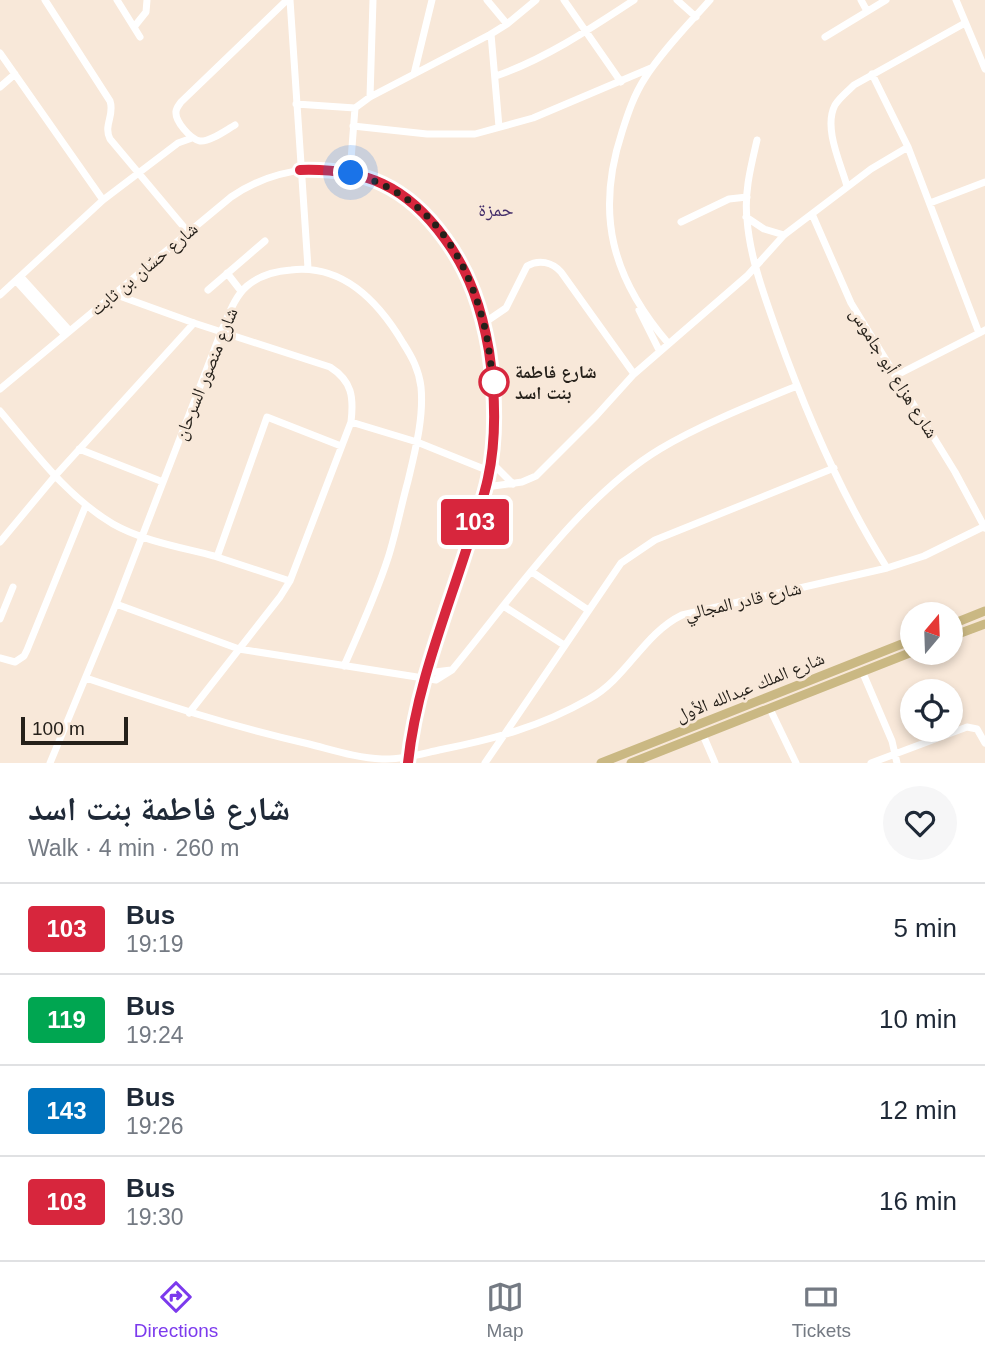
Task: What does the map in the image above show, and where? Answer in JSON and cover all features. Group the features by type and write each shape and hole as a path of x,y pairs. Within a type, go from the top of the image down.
{"main road":[{"path":"963,620 985,611"},
{"path":"963,632 985,624"},
{"name":"شارع الملك عبدالله الأول","path":"601,763 900,645"},
{"name":"شارع الملك عبدالله الأول","path":"631,763 900,657"}],"street":[{"path":"45,0 110,101 112,106 107,133 188,232"},
{"path":"117,0 140,37"},
{"path":"134,27 146,12 147,0"},
{"path":"289,0 308,268"},
{"path":"192,138 176,116 181,102 289,0"},
{"path":"370,97 373,0"},
{"path":"414,74 432,0"},
{"path":"487,0 506,24"},
{"path":"296,104 355,108 370,97 491,34 536,0"},
{"path":"564,0 621,82"},
{"path":"496,76 528,64 634,0"},
{"path":"677,0 696,17"},
{"path":"659,350 618,262 612,239 608,199 615,152 636,94 652,67 710,0"},
{"path":"861,0 867,11"},
{"path":"825,37 886,0"},
{"path":"956,0 985,69"},
{"path":"847,186 832,129 832,116 840,99 854,85 872,74 965,23"},
{"path":"491,34 499,127"},
{"path":"0,53 103,200"},
{"path":"353,126 455,135 475,134 533,118 652,67"},
{"path":"0,87 15,74"},
{"path":"872,74 908,147 982,332 895,376"},
{"path":"351,173 355,108"},
{"path":"2,291 20,280 103,200 178,143 192,138 203,141 235,125"},
{"path":"178,143 184,128"},
{"path":"757,140 746,217 754,267 797,386 869,541 887,568"},
{"path":"486,487 513,484 536,476 592,421 634,374 754,267 784,235 847,186 908,147"},
{"name":"شارع حسّان بن ثابت","path":"0,389 188,232 241,190 265,178 300,170 351,173 383,183 398,191 426,214 452,248 466,273 484,323 494,392 491,462 486,487 426,677 411,757"},
{"path":"930,203 985,182"},
{"path":"681,222 729,200 747,197"},
{"name":"شارع هزاع أبو جاموس","path":"812,214 851,303 955,472 985,527"},
{"path":"746,217 764,229 784,235"},
{"path":"208,290 265,241"},
{"path":"484,323 506,308 527,266 538,262 552,264 561,272 634,374"},
{"name":"شارع منصور السرحان","path":"50,763 116,604 221,332 241,291 267,275 308,268 328,272 349,282 365,295 396,329 413,359 422,401 417,442 389,555 344,666"},
{"path":"227,273 241,291"},
{"path":"20,280 68,333"},
{"path":"632,293 668,343"},
{"path":"114,294 319,363 338,372 353,394 351,422 290,581 189,713"},
{"path":"0,542 55,476 194,323"},
{"path":"116,604 239,649 436,680 452,670 568,528 606,491 660,449 797,386"},
{"path":"0,411 55,476 86,505 112,523 140,537 217,557 290,581"},
{"path":"217,557 267,417 341,446"},
{"path":"351,422 417,442 489,471"},
{"path":"79,449 163,482"},
{"path":"491,462 513,484"},
{"path":"485,763 621,563 655,540 834,468"},
{"path":"0,658 15,662 27,650 86,505"},
{"name":"شارع قادر المجالي","path":"86,678 189,713 263,734 362,757 411,757 501,737 569,709 601,692 666,623 682,615 887,568 924,556 985,527"},
{"path":"532,572 588,610"},
{"path":"0,619 13,587"},
{"path":"505,607 564,645"},
{"path":"862,671 892,741 897,763"},
{"path":"770,709 796,763"},
{"path":"871,763 967,727 977,729 985,743"},
{"path":"703,735 715,763"}],"bus line":[{"name":"103","path":"300,170 335,170 367,177 412,200 452,248 475,292 484,323 494,383 489,471 425,680 408,763"}],"place":[{"name":"شارع فاطمة بنت اسد","path":"494,382"}],"district":[{"name":"حمزة","path":"496,209"}],"route":[{"path":"351,173 383,183 412,200 452,248 475,292 484,323 494,382"}]}
